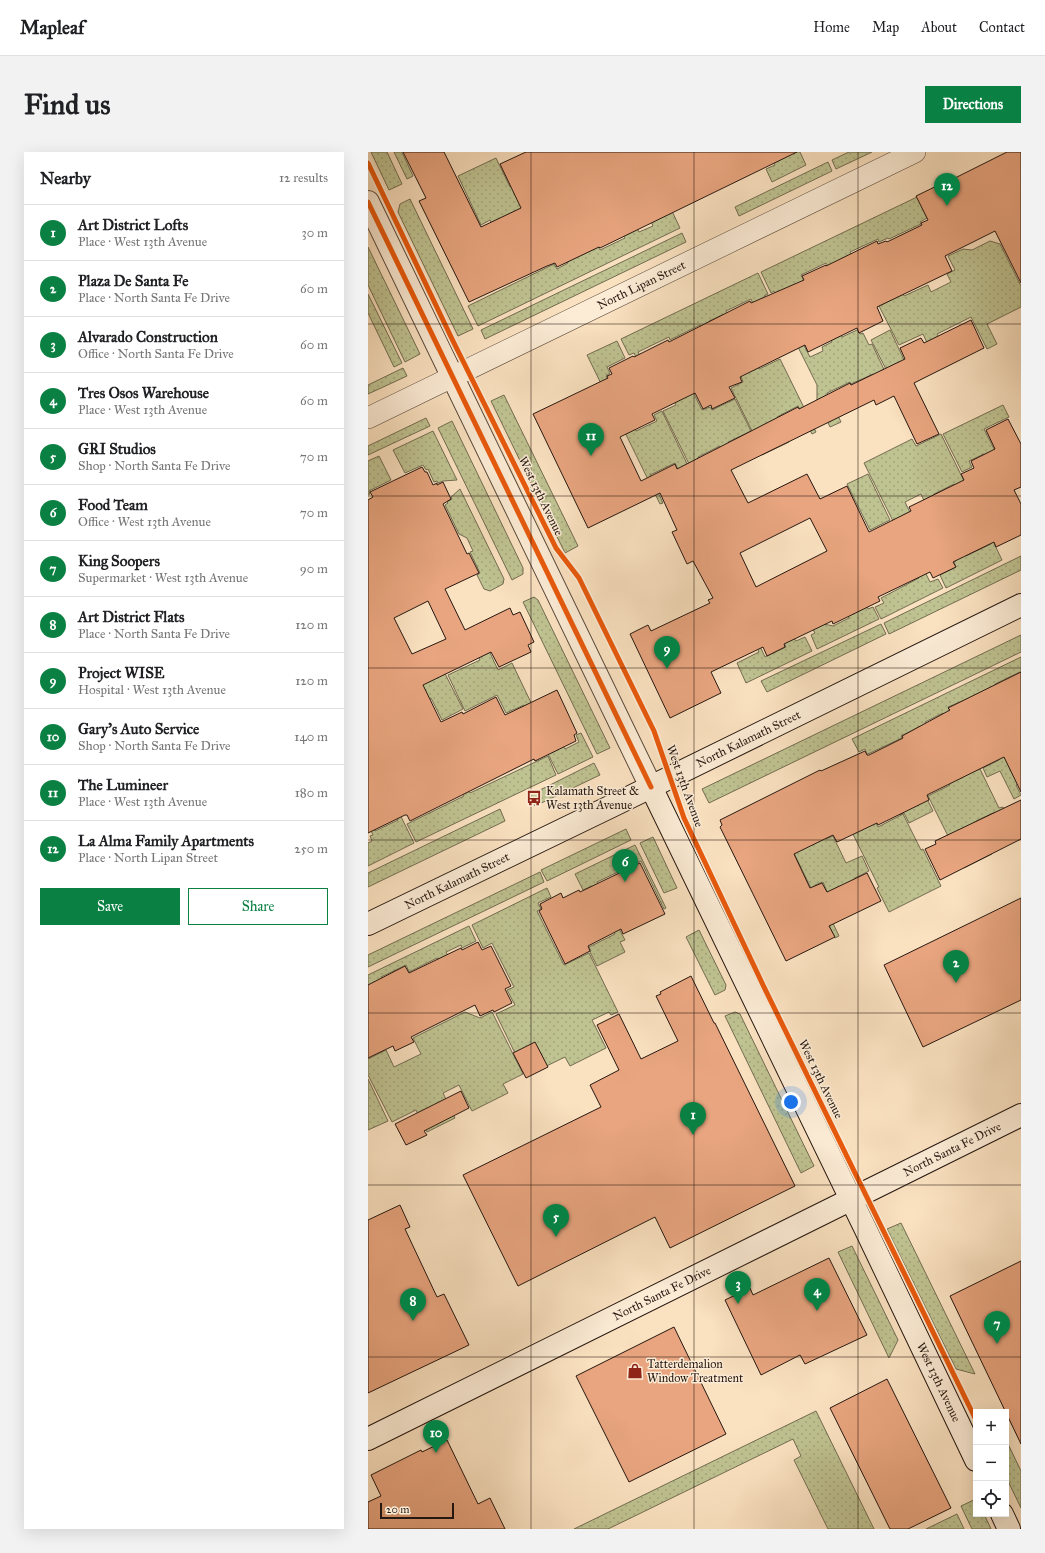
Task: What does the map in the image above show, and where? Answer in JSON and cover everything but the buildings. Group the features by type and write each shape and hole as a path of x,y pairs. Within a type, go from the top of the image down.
{"main road":[{"name":"West 13th Avenue","path":"368,202 973,1454"},
{"name":"North Kalamath Street","path":"368,924 1021,606"},
{"name":"North Santa Fe Drive","path":"368,1439 1021,1115"},
{"path":"1003,1517 1009,1529"}],"street":[{"name":"North Lipan Street","path":"368,418 915,152"}],"green space":[{"path":"371,152 387,152 402,184 389,190"},
{"path":"394,152 402,152 413,176 407,179"},
{"path":"768,152 800,152 806,165 772,182 766,169 775,165"},
{"path":"849,152 872,152 836,169 832,160"},
{"path":"496,158 510,187 531,176 539,227 494,228 490,220 481,225 458,176"},
{"path":"828,162 832,171 739,216 735,207"},
{"path":"917,197 927,218 920,222 921,224 889,239 888,238 879,242 878,239 850,252 852,257 829,268 826,263 801,275 804,281 775,294 774,291 771,293 761,272"},
{"path":"410,199 473,329 458,336 398,212 400,204"},
{"path":"671,209 680,228 478,326 468,306 554,264 557,269 568,263 566,259 597,244 600,250 625,238 622,233 636,226 639,232 653,226 651,221"},
{"path":"682,233 686,242 485,339 481,330"},
{"path":"990,241 1000,244 1021,286 1021,307 987,324 997,344 987,349 971,317 937,334 941,341 929,347 923,334 899,345 879,306 903,294 904,296 928,285 931,292 951,282 947,274 955,270 948,256 963,249 972,250"},
{"path":"368,247 420,354 405,362 368,285"},
{"path":"758,273 768,294 764,296 766,301 754,306 751,299 726,311 729,318 722,315 709,321 711,326 703,330 700,325 670,340 669,337 638,352 665,407 661,409 634,353 629,355 621,339"},
{"path":"368,294 402,363 394,367 368,313"},
{"path":"825,327 838,328 842,337 857,330 860,334 863,333 869,345 872,344 888,378 884,396 873,374 851,384 850,382 827,393 841,422 830,427 817,400 817,385 795,341 800,338 810,357 823,351 822,347 832,342"},
{"path":"890,330 907,366 889,375 871,340"},
{"path":"617,341 625,358 607,367 610,373 606,376 630,426 633,425 636,431 657,421 654,415 662,411 698,487 689,491 675,463 650,475 663,503 660,504 587,355"},
{"path":"750,350 759,369 780,359 816,432 812,434 798,406 777,417 789,442 762,455 731,388 743,382 741,376"},
{"path":"403,368 407,376 368,394 368,385"},
{"path":"692,390 702,410 710,407 712,410 735,399 751,431 728,442 739,465 732,468 720,446 698,457 699,459 689,464 663,411 676,405 673,399"},
{"path":"504,395 578,546 565,553 491,401"},
{"path":"1003,405 1009,417 984,429 997,455 987,460 984,454 969,461 972,467 962,472 943,434"},
{"path":"426,418 430,426 368,455 368,446"},
{"path":"452,421 523,568 523,574 512,580 438,428"},
{"path":"433,431 457,480 438,483 437,481 434,482 428,469 426,470 423,465 405,473 393,450"},
{"path":"941,434 965,483 957,487 954,484 934,494 936,498 931,516 921,494 905,502 915,523 904,529 930,582 938,579 943,588 881,619 875,607 884,603 881,598 919,578 864,463 912,439 916,446"},
{"path":"379,456 391,480 369,491 370,494 368,495 368,461"},
{"path":"868,474 890,520 870,530 847,484"},
{"path":"460,489 504,579 503,584 490,591 484,589 477,575 480,573 470,552 473,551 467,538 459,534 445,505"},
{"path":"933,516 966,556 991,544 988,539 991,537 1002,560 946,588 940,575 956,567 954,562 956,561"},
{"path":"1021,556 1021,570 889,634 884,623"},
{"path":"534,597 538,600 610,748 597,754 523,602"},
{"path":"839,598 866,604 868,609 873,607 879,619 817,649 811,635 815,633 812,628 815,622 833,626 849,618"},
{"path":"881,624 886,634 767,692 761,681"},
{"path":"1021,635 1021,652 709,803 702,789"},
{"path":"805,637 812,651 746,683 737,663 759,652 755,643 758,642 765,657 786,647 784,643 794,638 796,641"},
{"path":"485,642 498,670 512,663 536,713 529,716 524,705 506,713 497,695 465,711 448,675 480,660 474,647"},
{"path":"1021,657 1021,674 1020,672 995,684 996,687 948,707 951,715 945,718 943,713 925,722 927,727 919,727 901,736 902,738 867,754 865,749 859,752 852,739"},
{"path":"437,658 463,709 442,720 431,698 419,704 391,695"},
{"path":"581,733 593,757 558,774 546,750 561,742 565,749 579,742 576,735"},
{"path":"1018,733 1021,783 1016,785 1021,795 1014,799 1000,771 987,777 983,768 999,760 988,736"},
{"path":"871,755 923,791 933,811 909,823 904,813 900,815"},
{"path":"548,756 556,775 416,842 407,824 464,796 452,772 458,769 470,793"},
{"path":"594,763 600,775 535,806 530,795"},
{"path":"980,769 999,808 1003,807 1014,828 1005,832 995,812 976,821 992,854 964,868 928,796 950,785 945,774"},
{"path":"378,770 414,843 368,866 368,843 372,841 370,836 373,835 368,825 368,817 375,831 398,820 374,772"},
{"path":"500,809 505,821 368,887 368,873"},
{"path":"869,809 878,827 903,814 921,850 923,849 941,886 889,912 877,888 879,887 846,820"},
{"path":"626,829 631,840 547,881 541,870"},
{"path":"823,834 826,839 833,836 846,863 862,856 869,871 855,878 861,891 828,894 823,882 815,885 839,936 835,938 792,849"},
{"path":"653,837 677,888 664,893 640,843"},
{"path":"635,845 666,908 664,909 641,861 597,882 611,913 606,915 592,886 583,890 575,874"},
{"path":"540,872 544,882 368,967 368,955"},
{"path":"547,888 551,897 538,903 541,909 537,911 564,965 589,953 618,1012 611,1015 609,1012 592,1020 606,1048 570,1066 565,1057 526,1076 496,1014 515,1005 507,990 514,987 492,943 483,948 472,925"},
{"path":"614,919 625,940 620,942 625,952 597,966 589,947 615,934 609,922"},
{"path":"469,926 476,941 462,948 461,945 446,952 448,956 439,961 437,958 409,972 406,965 381,977 383,981 368,988 368,975"},
{"path":"699,930 726,985 725,990 715,995 686,937"},
{"path":"465,1012 480,1018 492,1012 523,1074 503,1084 508,1093 472,1111 459,1085 443,1093 455,1118 427,1132 416,1110 392,1122 368,1075 368,1059 386,1050 394,1067 421,1054 413,1038"},
{"path":"735,1012 740,1014 814,1166 801,1173 725,1016"},
{"path":"368,1079 388,1121 368,1130"},
{"path":"901,1223 975,1374 956,1369 887,1229"},
{"path":"852,1246 898,1340 889,1358 838,1252"},
{"path":"816,1411 874,1529 828,1529 794,1460 801,1456 793,1439 608,1529 574,1529"},
{"path":"1009,1446 1021,1471 1021,1508 1009,1483"},
{"path":"973,1500 973,1517 985,1517 991,1529 972,1529 961,1506"},
{"path":"957,1514 964,1529 926,1529"}],"cycle path":[{"path":"368,163 453,341 556,548 579,578 654,731 684,818 763,985 973,1414"},
{"path":"368,202 651,787"}],"place":[{"name":"La Alma Family Apartments","path":"947,206"},
{"name":"The Lumineer","path":"591,456"},
{"name":"Project WISE","path":"667,669"},
{"name":"Kalamath Street & West 13th Avenue","path":"534,798"},
{"name":"Food Team","path":"625,882"},
{"name":"Plaza De Santa Fe","path":"956,983"},
{"name":"Art District Lofts","path":"693,1135"},
{"name":"GRI Studios","path":"556,1237"},
{"name":"Alvarado Construction","path":"738,1304"},
{"name":"Tres Osos Warehouse","path":"817,1311"},
{"name":"Art District Flats","path":"413,1321"},
{"name":"King Soopers","path":"997,1344"},
{"name":"Tatterdemalion Window Treatment","path":"635,1371"},
{"name":"Gary's Auto Service","path":"436,1453"}]}
